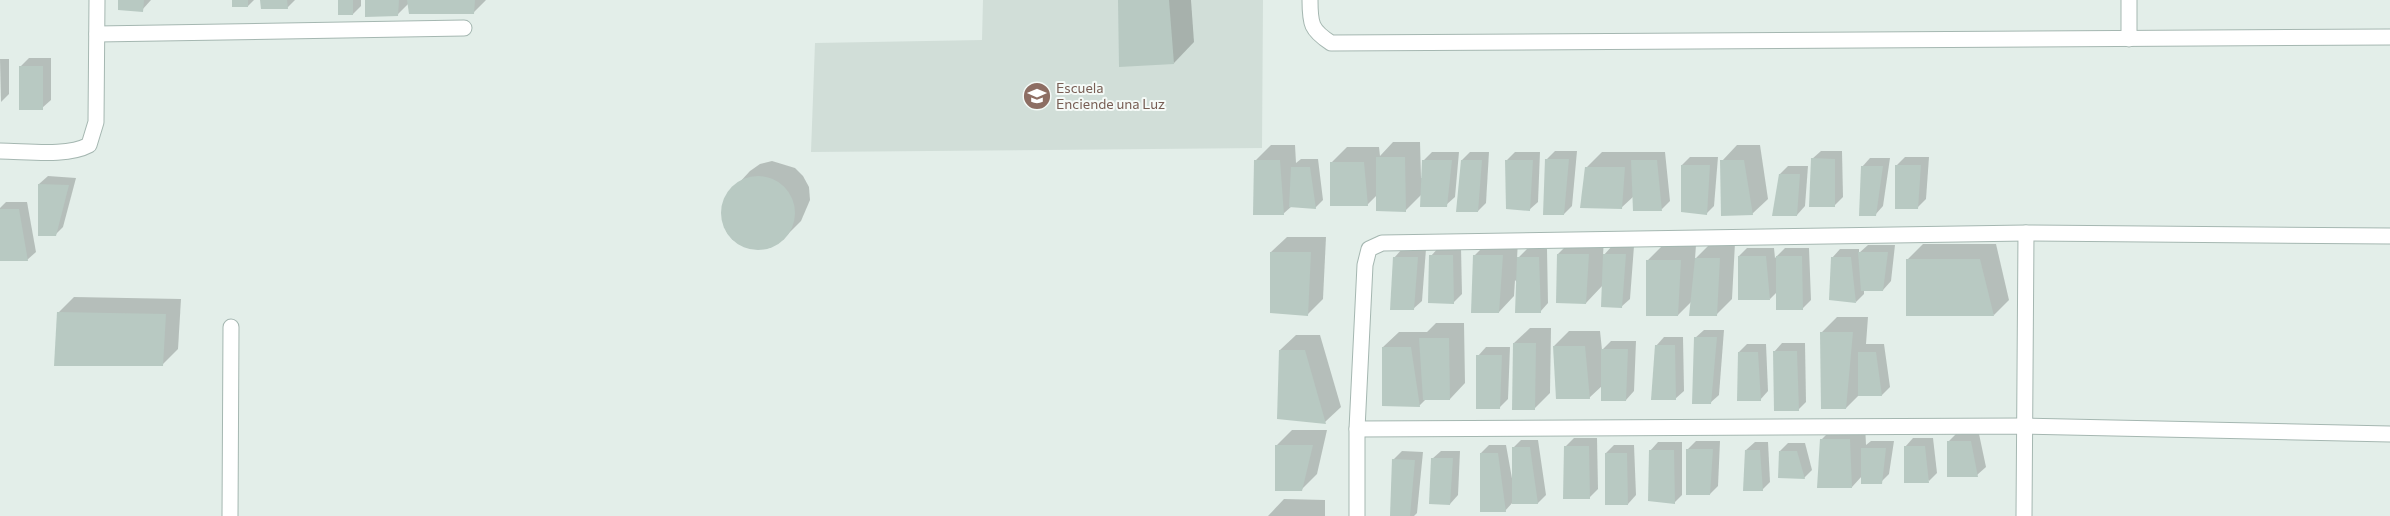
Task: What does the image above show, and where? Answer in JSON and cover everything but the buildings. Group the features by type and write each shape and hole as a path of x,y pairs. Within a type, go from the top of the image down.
{"street":[{"path":"0,151 66,151 80,150 89,145 96,122 97,0"},
{"path":"1310,0 1310,20 1316,33 1331,43 2390,37"},
{"path":"2129,0 2129,39"},
{"path":"97,34 464,28"},
{"path":"1356,516 1356,429 1365,265 1369,249 1382,243 2026,233 2390,236"},
{"path":"2024,516 2026,233"},
{"path":"230,516 231,327"},
{"path":"1356,429 2024,426 2390,434"}],"shaded area":[{"name":"Escuela Enciende una Luz","path":"983,0 1263,0 1262,148 811,152 815,43 982,40"}],"place":[{"name":"Escuela Enciende una Luz","path":"1037,96"}]}
